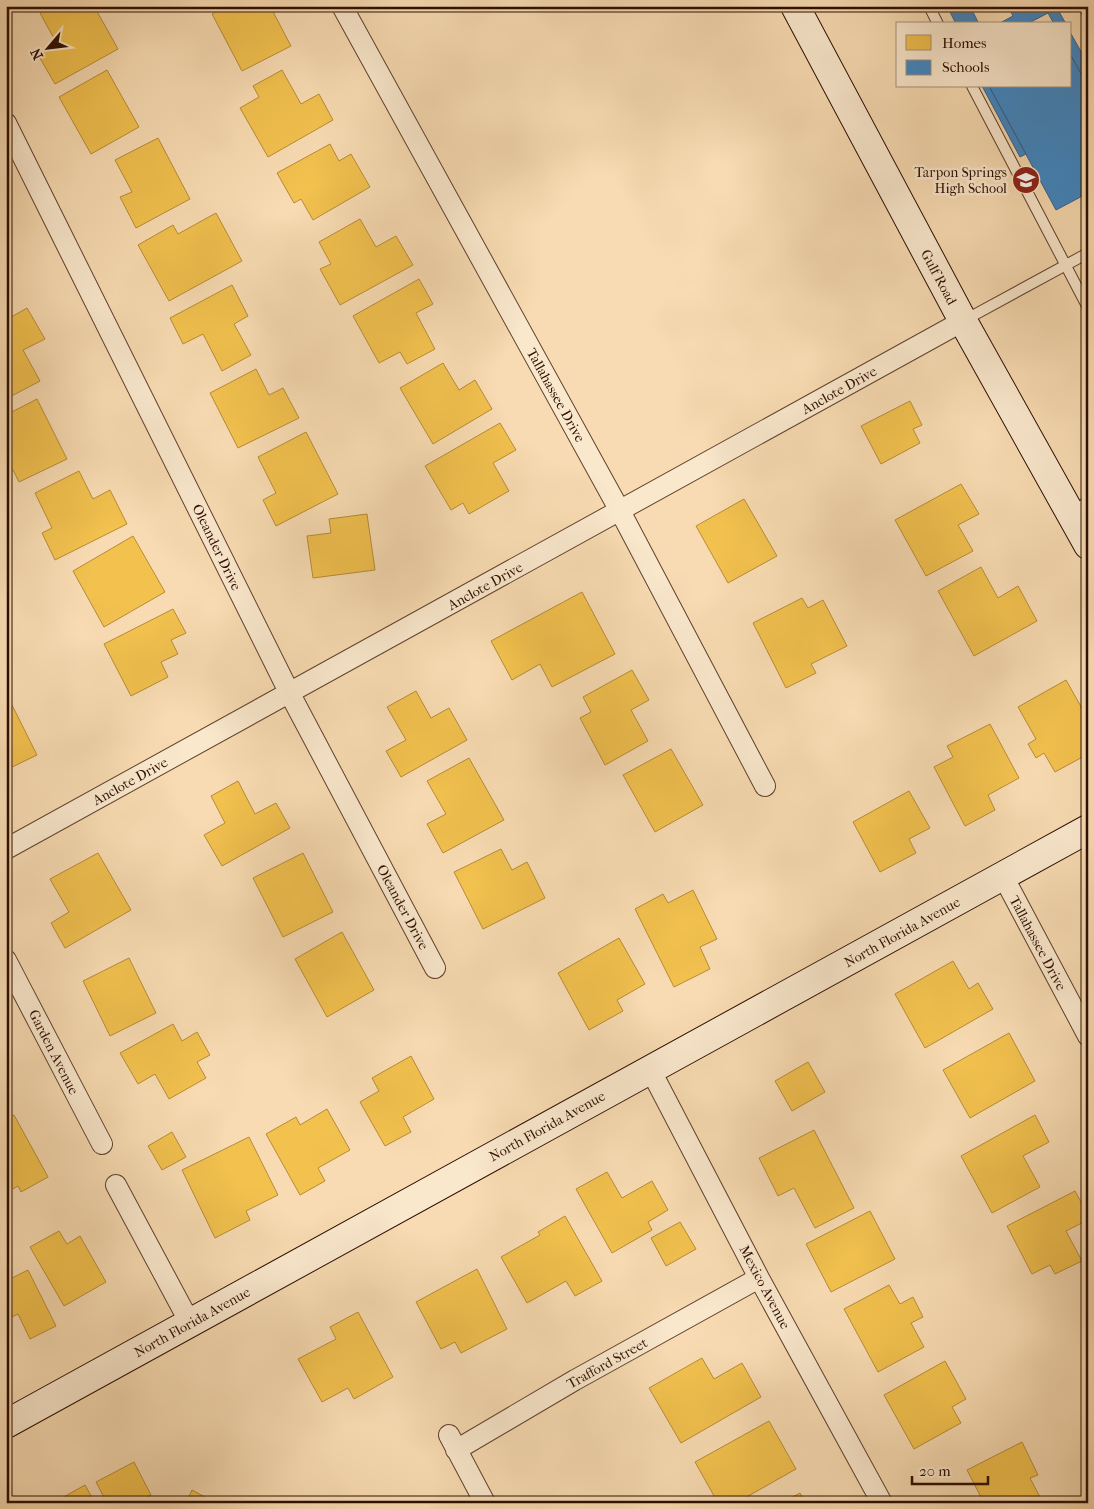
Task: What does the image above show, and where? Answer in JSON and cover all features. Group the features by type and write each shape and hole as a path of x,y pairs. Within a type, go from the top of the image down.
{"street":[{"name":"Tallahassee Drive","path":"342,6 620,511 765,786"},
{"name":"Gulf Road","path":"795,6 963,321 1079,508 1088,545"},
{"name":"Oleander Drive","path":"6,123 290,694 434,968"},
{"name":"Anclote Drive","path":"6,849 963,321"},
{"name":"North Florida Avenue","path":"6,1424 1088,829"},
{"name":"Tallahassee Drive","path":"1003,876 1088,1036"},
{"name":"Garden Avenue","path":"6,960 102,1144"},
{"name":"Mexico Avenue","path":"650,1069 759,1278 882,1503"},
{"path":"116,1185 190,1324"},
{"name":"Trafford Street","path":"484,1503 452,1442 583,1376 759,1278"}],"lane":[{"path":"929,6 937,22"},
{"path":"973,88 1088,308"},
{"path":"963,321 1088,253"}],"building: Homes":[{"path":"53,6 94,6 118,49 55,84 37,53 56,42 40,13"},
{"path":"227,6 270,6 291,46 242,71 212,14"},
{"path":"107,70 139,127 91,154 59,97"},
{"path":"282,70 301,104 319,94 333,120 268,157 240,108 259,97 253,86"},
{"path":"158,138 190,199 136,228 120,197 132,192 115,160"},
{"path":"330,144 339,161 351,154 370,187 313,220 301,199 294,203 277,173"},
{"path":"216,213 242,261 169,301 138,245 173,225 178,234"},
{"path":"360,219 376,247 396,236 413,265 340,305 320,269 331,264 319,242"},
{"path":"419,279 433,304 416,313 435,349 407,364 400,352 379,363 353,316"},
{"path":"232,285 248,316 234,324 251,355 222,371 203,334 183,344 170,318"},
{"path":"27,308 45,339 23,350 40,381 6,399 6,320"},
{"path":"443,363 459,390 475,380 492,409 433,444 400,388"},
{"path":"256,369 269,395 283,388 299,418 238,448 210,393"},
{"path":"37,399 67,459 19,482 6,456 6,415"},
{"path":"910,401 922,425 913,429 920,443 881,464 861,426"},
{"path":"500,423 516,450 493,463 509,491 469,514 463,503 451,510 425,466"},
{"path":"306,432 338,494 276,526 263,500 276,493 258,457"},
{"path":"79,471 93,499 110,490 127,524 55,560 42,533 52,528 35,493"},
{"path":"961,484 979,514 958,525 973,551 926,576 895,520"},
{"path":"744,499 777,556 728,583 696,526"},
{"path":"367,514 375,570 313,578 307,536 331,533 329,519"},
{"path":"133,536 165,592 104,627 73,571"},
{"path":"981,567 998,598 1018,586 1037,621 974,656 938,591"},
{"path":"582,592 615,654 552,687 540,664 512,680 491,641"},
{"path":"802,598 808,608 823,600 847,646 811,664 816,673 786,688 753,623"},
{"path":"173,609 186,633 171,640 178,654 161,662 168,677 131,696 104,644"},
{"path":"632,670 649,700 631,710 648,741 605,765 580,718 591,712 583,697"},
{"path":"1066,680 1088,719 1088,754 1055,772 1044,753 1036,758 1028,744 1036,739 1018,707"},
{"path":"416,691 431,718 449,708 467,740 401,777 386,751 406,740 387,707"},
{"path":"6,697 8,697 37,755 6,770"},
{"path":"990,724 1019,778 988,795 995,810 965,826 934,767 953,757 947,746"},
{"path":"671,749 703,805 655,832 623,775"},
{"path":"469,758 504,820 443,853 427,824 446,814 427,781"},
{"path":"238,781 255,814 276,803 290,828 222,866 204,835 225,823 211,796"},
{"path":"909,791 930,828 909,839 916,853 880,872 853,822"},
{"path":"501,849 512,870 527,862 545,898 483,929 454,872"},
{"path":"98,853 131,910 65,948 51,923 69,912 50,879"},
{"path":"303,853 333,912 283,937 253,878"},
{"path":"693,890 717,939 700,947 710,969 674,987 635,909 663,894 668,903"},
{"path":"342,932 374,990 327,1017 295,959"},
{"path":"619,938 645,984 617,1000 623,1011 589,1030 558,973"},
{"path":"129,958 156,1013 110,1036 83,981"},
{"path":"953,961 969,989 978,983 993,1009 925,1048 895,994"},
{"path":"173,1024 182,1041 197,1032 210,1055 197,1062 206,1078 169,1099 155,1074 138,1084 120,1053"},
{"path":"1009,1033 1035,1081 970,1118 943,1070"},
{"path":"411,1056 434,1099 403,1117 411,1132 385,1146 360,1102 379,1091 372,1078"},
{"path":"808,1062 825,1092 792,1111 775,1081"},
{"path":"327,1109 350,1150 318,1168 325,1181 300,1195 266,1134 296,1117 300,1125"},
{"path":"14,1115 48,1177 21,1192 18,1186 6,1193 6,1119"},
{"path":"1035,1115 1049,1142 1023,1156 1040,1187 992,1213 961,1156"},
{"path":"814,1130 854,1208 815,1228 794,1188 778,1196 759,1158"},
{"path":"172,1132 186,1157 162,1170 148,1146"},
{"path":"249,1137 278,1195 246,1211 250,1220 215,1238 182,1170"},
{"path":"607,1172 622,1198 652,1181 668,1210 648,1222 652,1230 612,1253 576,1189"},
{"path":"1075,1191 1088,1215 1088,1220 1066,1231 1082,1261 1055,1274 1050,1265 1032,1274 1007,1226"},
{"path":"870,1211 895,1259 831,1292 806,1244"},
{"path":"565,1216 602,1281 575,1296 566,1281 527,1303 501,1257 540,1235 538,1232"},
{"path":"680,1222 696,1249 666,1266 651,1238"},
{"path":"59,1231 67,1244 80,1236 106,1282 64,1306 30,1247"},
{"path":"477,1269 507,1329 461,1353 455,1342 441,1349 416,1302"},
{"path":"28,1270 56,1326 30,1339 18,1314 6,1320 6,1281"},
{"path":"889,1285 900,1304 913,1297 923,1317 911,1323 924,1347 878,1372 844,1309"},
{"path":"358,1312 393,1377 354,1399 348,1388 322,1402 298,1359 336,1339 330,1327"},
{"path":"702,1358 714,1379 742,1363 761,1397 681,1443 649,1388"},
{"path":"945,1361 966,1399 952,1407 961,1423 914,1449 884,1395"},
{"path":"769,1421 796,1469 736,1503 718,1503 695,1462"},
{"path":"1022,1442 1038,1475 1030,1478 1043,1503 984,1503 967,1470"},
{"path":"134,1462 151,1495 136,1503 107,1503 96,1482"},
{"path":"85,1485 95,1503 53,1503"},
{"path":"192,1490 216,1503 186,1503"},
{"path":"800,1493 805,1503 781,1503"}],"building: Schools":[{"path":"947,6 970,6 978,22 955,22"},
{"path":"1008,6 1024,6 1025,9 1030,6 1060,6 1057,8 1065,22 1053,22 1048,13 1031,22 1002,22 1013,16"},
{"path":"1088,9 1088,25 1081,13"},
{"path":"1072,36 1088,64 1088,86 1072,58"},
{"path":"1072,58 1088,86 1088,193 1056,210 990,88 1072,88"},
{"path":"983,88 990,88 1026,154 1020,157"}],"place":[{"name":"Tarpon Springs High School","path":"1026,180"}]}
